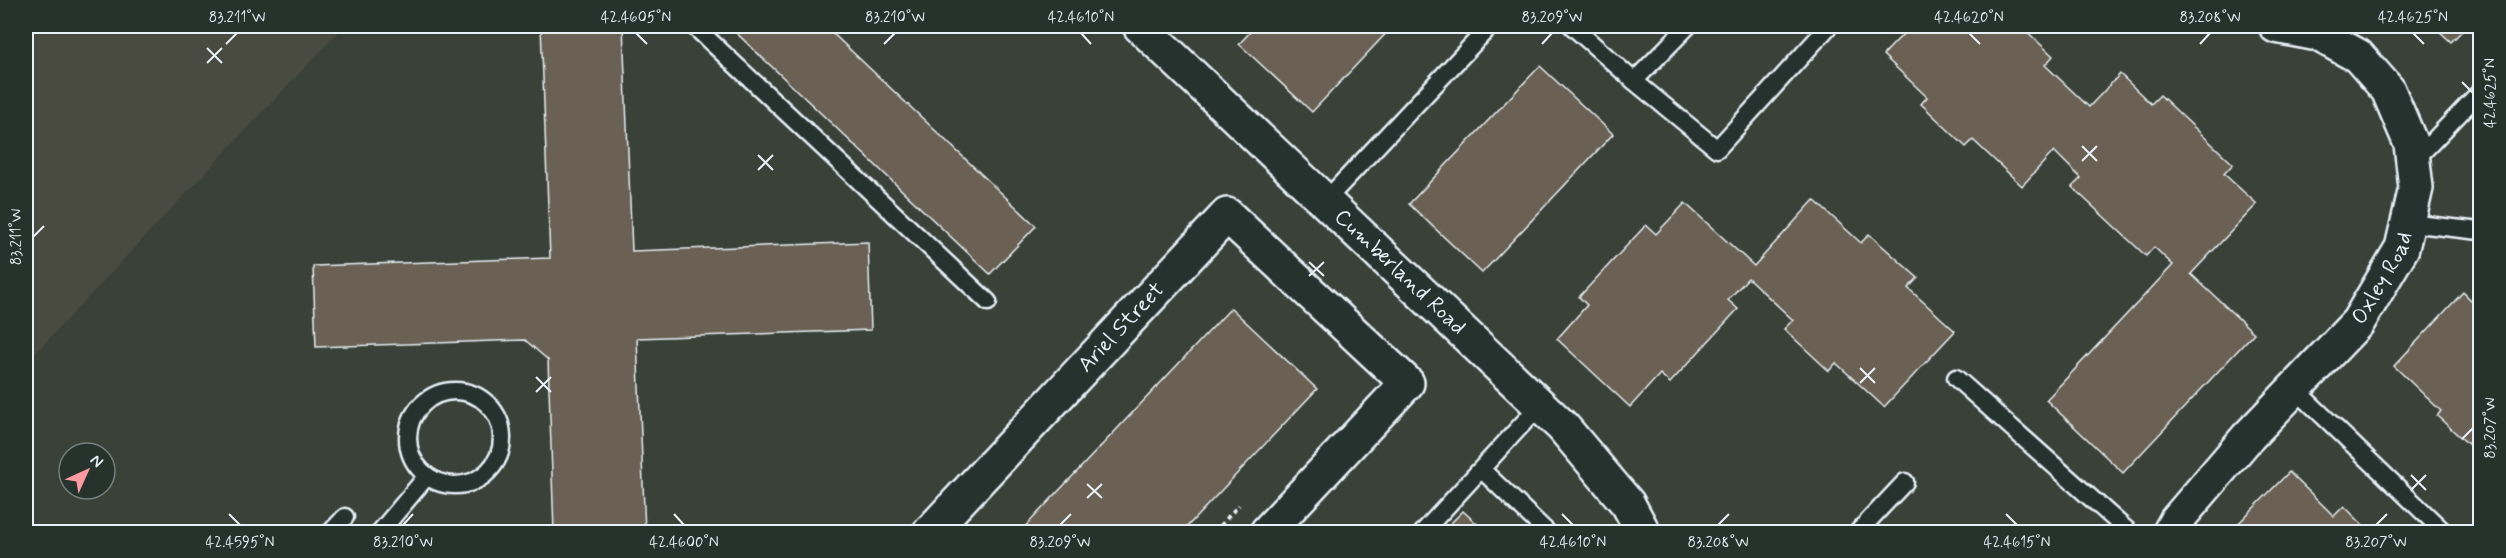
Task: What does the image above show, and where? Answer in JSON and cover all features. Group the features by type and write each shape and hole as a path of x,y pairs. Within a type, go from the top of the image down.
{"street":[{"name":"Cumberland Road","path":"1140,26 1563,427 1628,504 1643,532"},
{"name":"Oxley Road","path":"2170,532 2176,521 2246,439 2358,322 2402,248 2416,188 2411,144 2388,90 2358,56 2318,34 2277,26"},
{"name":"Ariel Street","path":"930,532 1227,215 1407,383 1267,532"}],"lane":[{"path":"694,26 988,302"},
{"path":"1326,200 1490,26"},
{"path":"1572,26 1717,149 1829,26"},
{"path":"1635,81 1688,26"},
{"path":"2413,162 2481,92"},
{"path":"2408,223 2481,231"},
{"path":"1956,378 2129,532"},
{"path":"2294,388 2444,532"},
{"path":"456,390 471,392 483,399 495,411 502,426 503,443 499,459 488,472 475,481 459,485 442,484 427,476 417,465 410,452 407,437 410,423 417,410 428,399 441,392 456,390"},
{"path":"1423,532 1540,405"},
{"path":"1482,470 1547,532"},
{"path":"380,532 427,476"},
{"path":"1858,532 1905,482"},
{"path":"331,532 345,517"}],"shaded area":[{"path":"26,26 344,26 26,363"}],"building":[{"path":"541,26 623,26 632,251 868,242 871,330 637,338 645,532 554,532 548,360 525,340 316,347 313,266 550,258"},
{"path":"729,26 825,26 1036,226 990,274"},
{"path":"1256,26 1393,26 1312,112 1239,44"},
{"path":"1911,26 2021,26 2053,56 2045,65 2089,107 2120,74 2151,104 2160,95 2233,164 2224,174 2257,204 2191,274 2254,333 2123,473 2046,400 2173,265 2154,247 2146,256 2072,187 2081,178 2054,151 2022,186 1973,140 1966,147 1921,104 1927,97 1883,55"},
{"path":"2434,26 2467,26 2451,42"},
{"path":"1540,66 1613,134 1482,273 1409,204"},
{"path":"1814,200 1861,243 1869,234 1918,278 1908,288 1955,331 1884,407 1836,363 1829,371 1784,329 1793,320 1748,278 1728,300 1738,309 1670,383 1660,374 1630,407 1557,339 1587,305 1579,297 1646,225 1656,234 1685,203 1754,266"},
{"path":"2463,292 2480,309 2479,454 2437,416 2441,411 2394,366"},
{"path":"1231,308 1317,389 1182,532 1020,532"},
{"path":"2289,472 2334,516 2344,506 2370,532 2230,532"},
{"path":"1463,511 1486,532 1442,532"}]}
